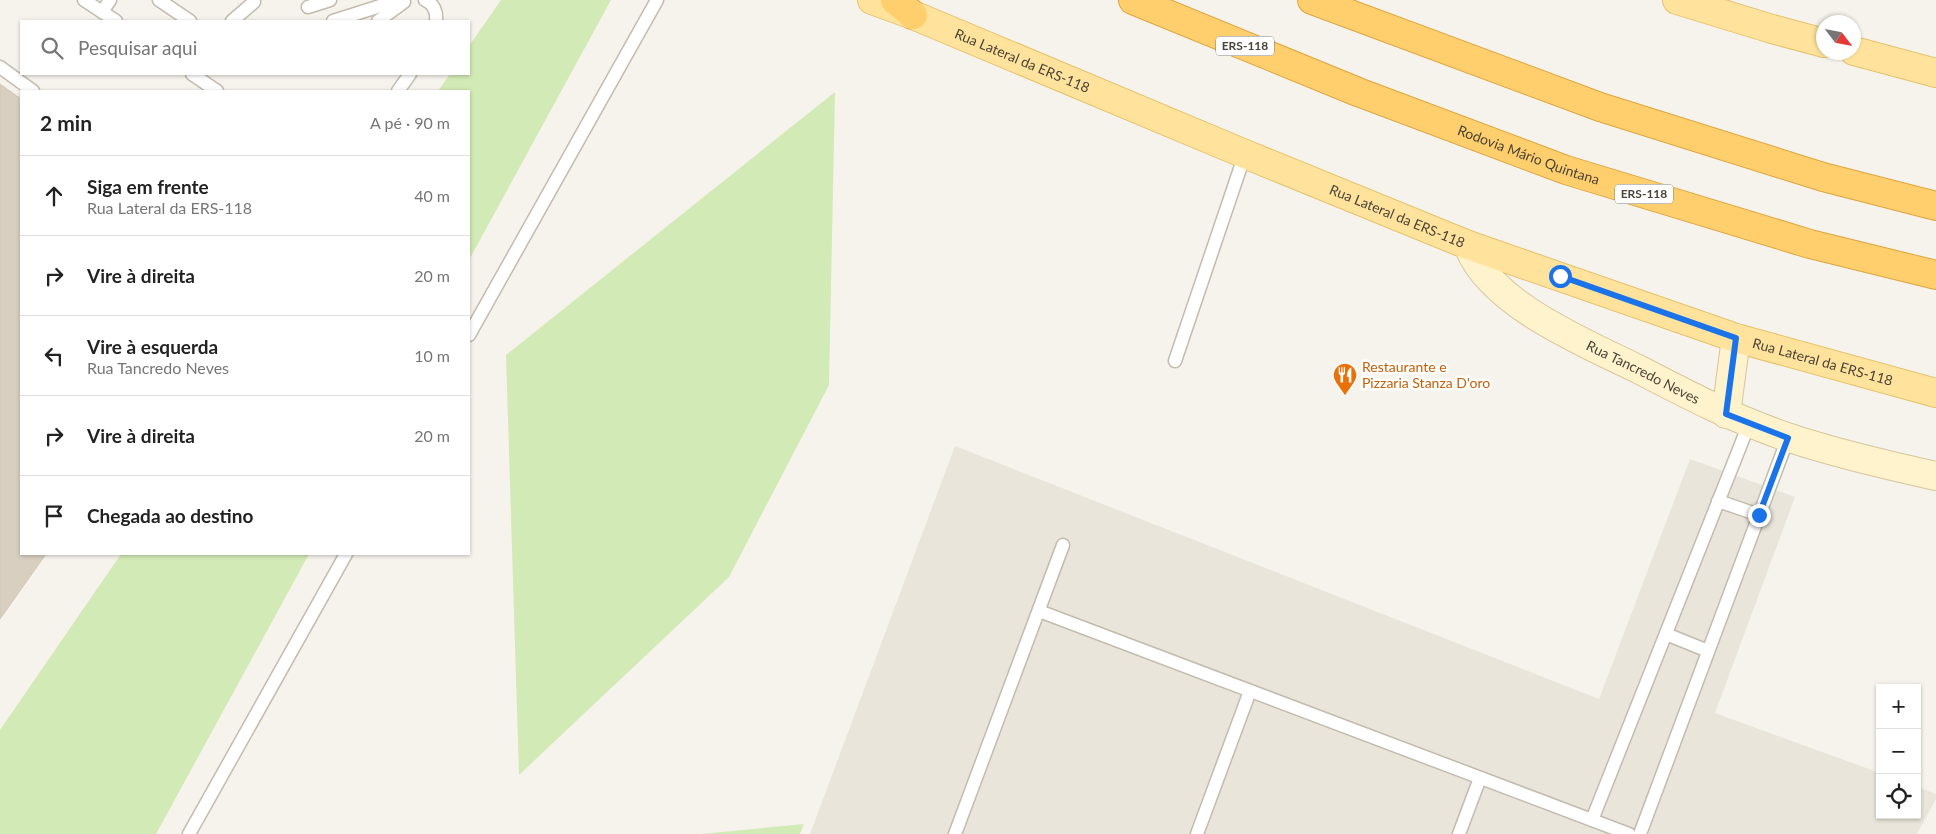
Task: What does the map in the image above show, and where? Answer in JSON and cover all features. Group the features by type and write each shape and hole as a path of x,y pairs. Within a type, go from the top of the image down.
{"highway":[{"name":"Rodovia Mário Quintana","path":"1132,0 1358,92 1566,170 1810,244 1936,275"},
{"path":"1312,0 1600,107 1823,177 1936,206"}],"main road":[{"name":"Rua Lateral da ERS-118","path":"872,0 904,7 1245,154 1468,244 1736,338 1936,393"},
{"path":"1677,0 1816,41"},
{"path":"1861,53 1936,73"},
{"name":"Rua Tancredo Neves","path":"1468,244 1472,258 1488,278 1524,308 1560,330 1737,419 1844,456 1936,476"},
{"path":"1736,338 1737,419"}],"lane":[{"path":"84,0 114,20"},
{"path":"102,12 110,0"},
{"path":"159,0 189,20"},
{"path":"308,7 330,0"},
{"path":"336,20 398,0"},
{"path":"379,20 406,0"},
{"path":"425,0 430,2 435,9 436,20"},
{"path":"470,333 657,0"},
{"path":"233,20 254,2"},
{"path":"0,67 32,90"},
{"path":"193,75 216,90"},
{"path":"399,90 409,75"},
{"path":"1175,361 1245,154"},
{"path":"1592,820 1718,501 1737,419"},
{"path":"1640,834 1788,438"},
{"path":"1718,501 1759,515"},
{"path":"956,834 1063,545"},
{"path":"188,834 345,555"},
{"path":"1039,611 1629,834"},
{"path":"1666,634 1708,650"},
{"path":"1197,834 1250,691"},
{"path":"1459,834 1480,778"}],"shaded area":[{"path":"955,446 1599,699 1690,459 1795,497 1715,713 1876,772 1876,819 1921,819 1921,788 1936,794 1936,799 1917,834 810,834"}],"green space":[{"path":"501,0 611,0 470,258 470,90 439,90 449,75 470,75 470,45"},
{"path":"835,92 829,385 729,577 519,775 506,355"},
{"path":"120,555 308,555 156,834 0,834 0,730"},
{"path":"804,824 800,834 701,834"}],"building":[{"path":"0,84 20,98 20,555 45,555 0,619"}],"place":[{"name":"Restaurante e Pizzaria Stanza D'oro","path":"1345,396"}],"route":[{"path":"1560,276 1736,338 1726,414 1788,438 1759,515"}]}
